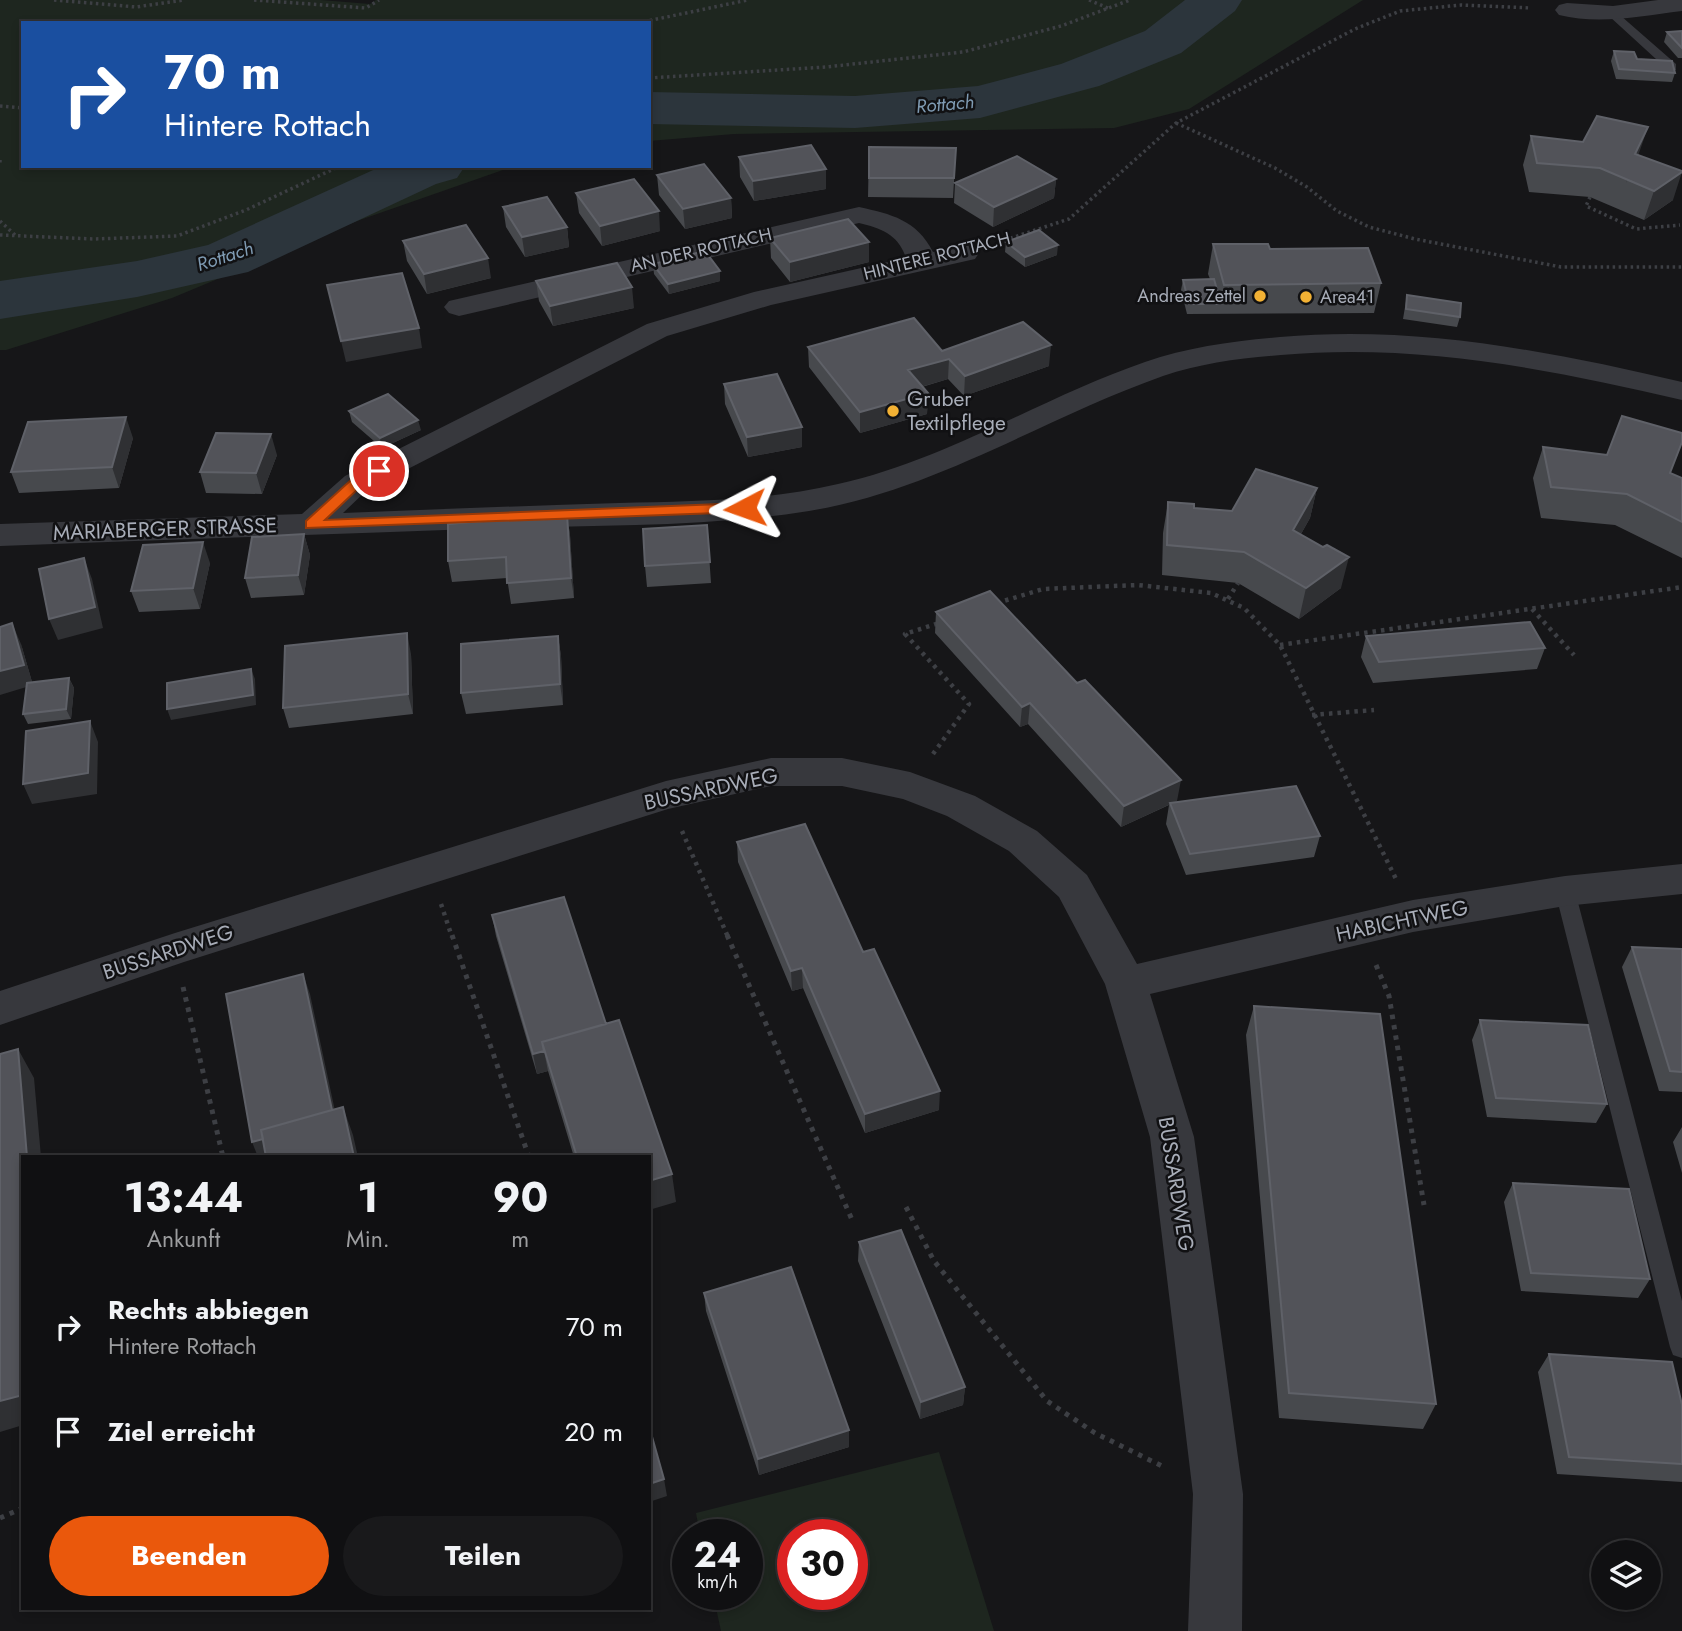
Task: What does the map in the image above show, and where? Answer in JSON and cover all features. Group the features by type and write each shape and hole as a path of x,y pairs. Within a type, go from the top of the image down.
{"street":[{"path":"1567,10 1613,13 1682,4"},
{"name":"AN DER ROTTACH","path":"459,307 859,215 896,223 916,243 922,262"},
{"name":"HINTERE ROTTACH","path":"311,524 356,483 657,330 764,298 965,253"},
{"name":"MARIABERGER STRASSE","path":"0,534 769,506 859,489 981,444 1154,368 1215,353 1296,343 1392,342 1465,346 1577,365 1682,391"},
{"name":"BUSSARDWEG","path":"0,1008 174,949 666,795 771,772 842,772 911,786 961,806 1023,841 1073,886 1125,983 1172,1137 1218,1494 1216,1631"},
{"name":"HABICHTWEG","path":"1125,983 1413,916 1565,891 1682,879"}],"lane":[{"path":"1613,13 1672,67"},
{"path":"1565,891 1682,1347"}],"path":[{"path":"54,0 131,7 168,6 184,0"},
{"path":"254,0 366,8 379,0"},
{"path":"648,21 748,0"},
{"path":"1089,0 1110,9"},
{"path":"651,78 826,67 962,52 1061,26 1130,0"},
{"name":"HINTERE ROTTACH","path":"965,253 1069,219 1176,123 1355,29 1400,11 1461,5 1567,10"},
{"path":"0,106 21,108"},
{"path":"1176,123 1275,168 1307,187 1337,211 1369,227 1415,239 1560,267 1682,267"},
{"path":"0,236 94,239 177,236 246,210 336,168"},
{"path":"1590,197 1586,206 1636,229 1680,225"},
{"path":"0,221 16,236"},
{"path":"1228,598 1238,583"},
{"path":"991,606 1040,589 1115,584 1181,589 1228,598 1259,618 1280,645 1312,715 1413,916"},
{"path":"1280,645 1682,587"},
{"path":"1531,608 1574,655"},
{"path":"911,786 969,704 905,634 942,622"},
{"path":"1312,715 1374,710"},
{"path":"666,795 853,1222"},
{"path":"429,870 528,1155"},
{"path":"1361,929 1390,996 1424,1205"},
{"path":"174,949 223,1155"},
{"path":"906,1207 934,1261 1047,1401 1096,1433 1218,1494"},
{"path":"0,1518 21,1509"}],"shaded area":[{"path":"0,0 321,0 370,4 376,0 1363,0 1189,109 1114,128 734,134 651,141 651,21 21,21 21,168 508,168 357,221 172,298 0,350"},
{"path":"939,1452 994,1631 721,1631 716,1610 763,1610 763,1519 697,1519 696,1513"}],"building":[{"path":"1682,31 1682,48 1667,32"},
{"path":"1614,51 1634,52 1637,59 1672,61 1675,73 1619,69"},
{"path":"1597,116 1648,127 1635,154 1682,172 1654,191 1600,168 1537,163 1531,136 1583,142"},
{"path":"811,145 826,169 753,181 739,157"},
{"path":"869,147 956,148 954,178 869,178"},
{"path":"1017,156 1056,179 994,207 955,183"},
{"path":"704,164 731,198 683,209 657,175"},
{"path":"634,179 659,211 600,226 576,193"},
{"path":"547,197 567,227 522,237 503,207"},
{"path":"848,219 869,242 790,262 770,238"},
{"path":"466,225 488,258 424,274 403,241"},
{"path":"1039,230 1058,245 1025,257 1006,242"},
{"path":"1213,244 1268,244 1270,249 1368,248 1381,283 1224,285"},
{"path":"705,251 720,271 668,284 653,264"},
{"path":"617,263 632,287 550,306 536,281"},
{"path":"402,273 419,328 341,341 327,285"},
{"path":"1214,279 1221,304 1189,304 1183,280"},
{"path":"1407,295 1461,303 1460,317 1406,309"},
{"path":"914,318 942,351 1023,322 1051,345 965,376 949,359 908,370 928,393 860,412 808,347"},
{"path":"777,374 802,427 747,437 724,384"},
{"path":"388,394 418,420 380,438 349,411"},
{"path":"1622,416 1682,433 1682,442 1670,473 1682,478 1682,522 1627,494 1551,487 1543,447 1607,455"},
{"path":"126,417 112,467 11,472 28,422"},
{"path":"216,433 271,434 256,473 200,472"},
{"path":"1256,469 1317,488 1293,530 1323,547 1327,545 1349,557 1306,588 1244,552 1167,545 1168,502 1194,504 1194,508 1232,511"},
{"path":"567,514 571,578 507,583 506,557 448,561 448,524"},
{"path":"707,525 710,562 645,566 643,529"},
{"path":"304,534 298,575 245,578 252,537"},
{"path":"203,542 193,588 131,591 143,545"},
{"path":"84,558 95,607 49,619 39,569"},
{"path":"990,591 1077,683 1085,680 1181,780 1124,806 1030,703 1022,707 936,612"},
{"path":"1530,622 1545,648 1379,662 1366,636"},
{"path":"12,623 24,665 0,671 0,627"},
{"path":"407,633 408,694 283,708 285,646"},
{"path":"558,636 560,684 461,693 461,644"},
{"path":"251,669 253,695 167,709 167,683"},
{"path":"69,678 66,709 23,714 27,683"},
{"path":"90,721 88,773 23,784 26,731"},
{"path":"1296,786 1320,836 1190,854 1170,803"},
{"path":"805,824 863,952 874,949 940,1091 865,1114 802,968 791,971 737,842"},
{"path":"564,897 606,1024 542,1042 544,1051 533,1054 492,915"},
{"path":"1632,947 1682,949 1682,1072 1670,1071"},
{"path":"303,974 332,1110 261,1130 263,1139 252,1142 226,994"},
{"path":"1254,1006 1380,1014 1436,1404 1289,1393"},
{"path":"619,1020 672,1174 651,1180 651,1155 576,1155 542,1042"},
{"path":"1480,1020 1588,1025 1607,1104 1496,1098"},
{"path":"18,1049 27,1155 21,1155 21,1396 0,1401 0,1054"},
{"path":"343,1107 354,1155 266,1155 261,1130"},
{"path":"1513,1183 1629,1189 1650,1279 1531,1273"},
{"path":"901,1230 965,1387 921,1402 859,1242"},
{"path":"791,1267 849,1430 758,1459 704,1293"},
{"path":"1549,1354 1672,1362 1682,1405 1682,1464 1569,1457"},
{"path":"651,1433 664,1479 651,1483"}],"waterway":[{"name":"Rottach","path":"651,108 855,112 980,102 1080,75 1163,42 1217,0"},
{"name":"Rottach","path":"0,300 137,279 227,259 430,168"}],"place":[{"name":"Andreas Zettel","path":"1260,296"},
{"name":"Area41","path":"1306,297"},
{"name":"Gruber Textilpflege","path":"893,411"}],"route":[{"path":"379,471 356,483 311,524 745,508"}]}
